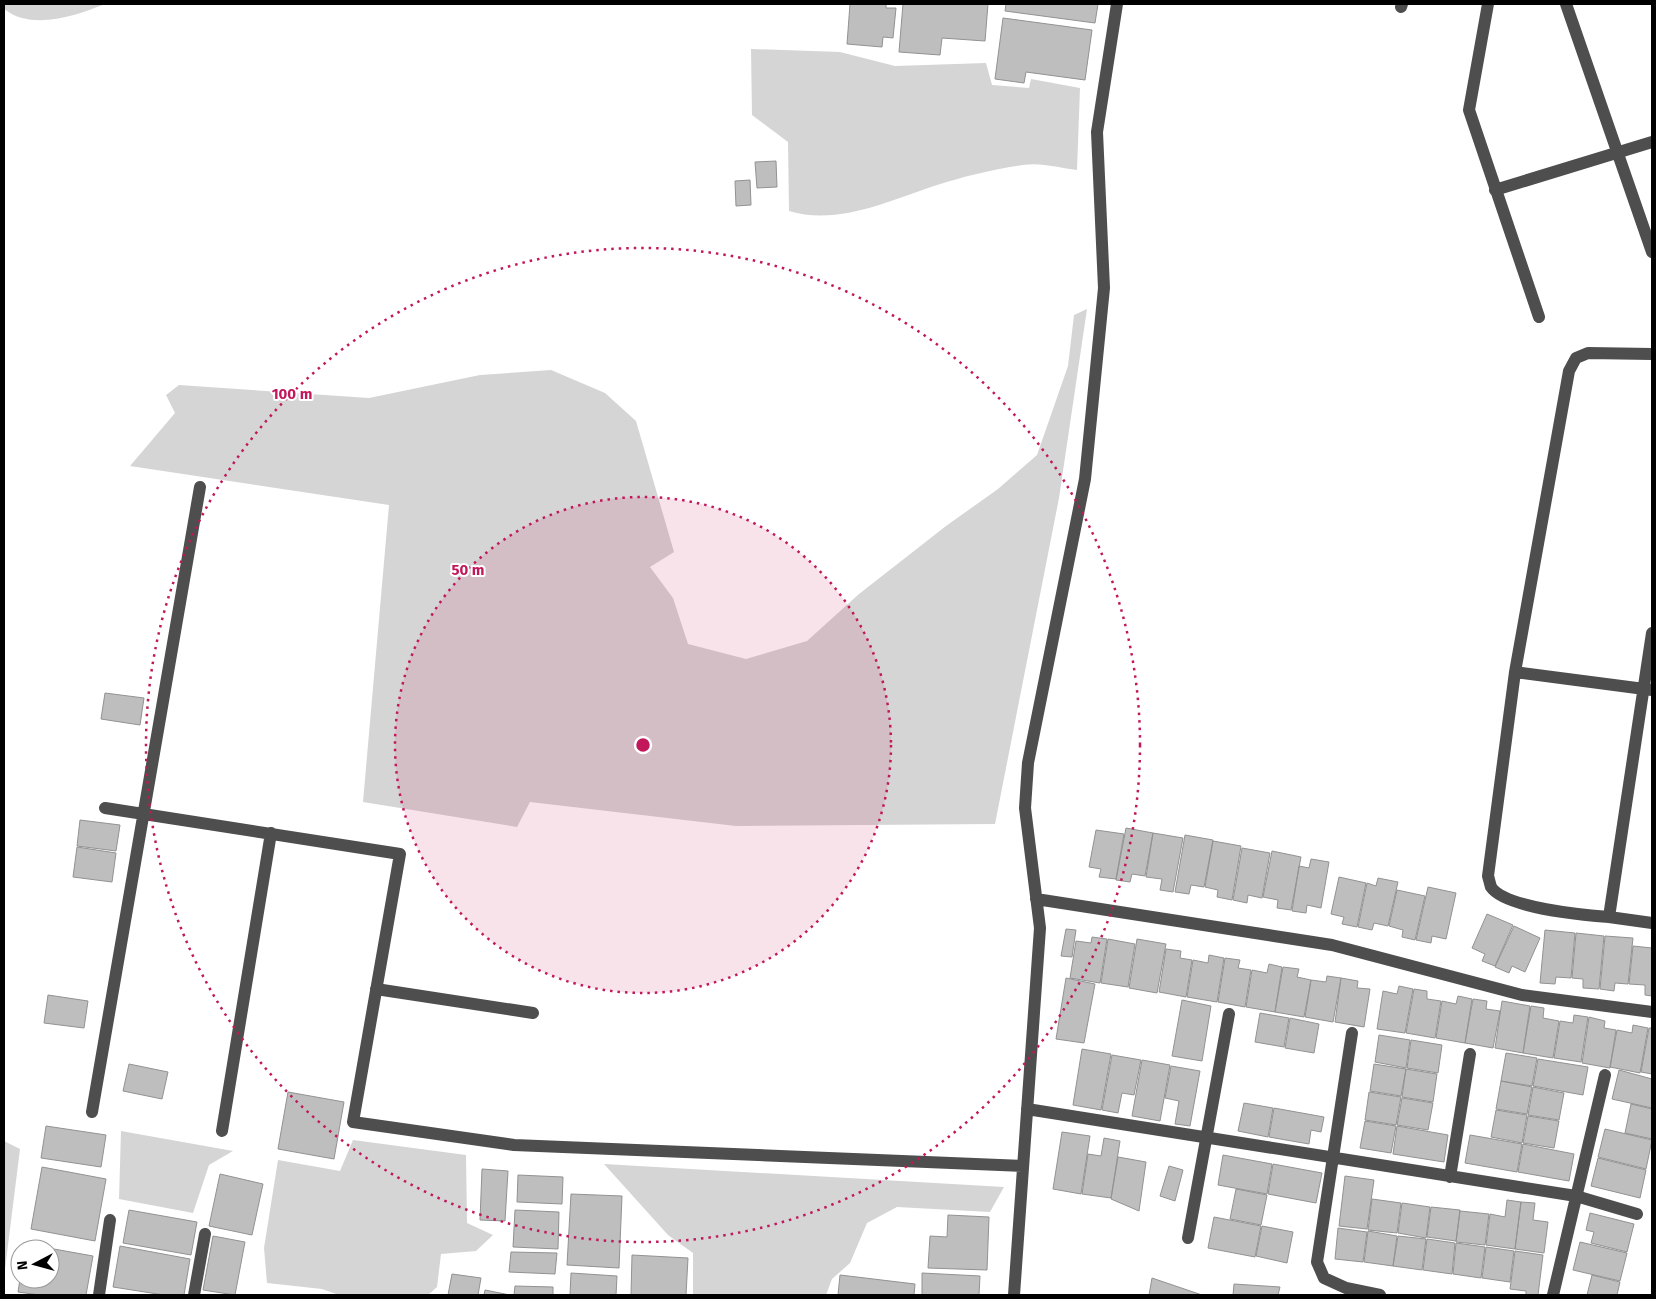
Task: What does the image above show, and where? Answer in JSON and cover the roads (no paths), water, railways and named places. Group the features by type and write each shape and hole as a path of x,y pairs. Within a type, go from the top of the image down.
{"street":[{"path":"1014,1295 1040,928 1025,808 1028,763 1085,479 1104,288 1097,132 1117,4"},
{"path":"1488,4 1469,110 1539,317"},
{"path":"1566,4 1616,153 1652,252"},
{"path":"1495,190 1652,142"},
{"path":"1652,354 1588,353 1576,358 1569,371 1515,672 1488,876 1492,887 1501,895 1549,912 1652,923"},
{"path":"92,1112 200,487"},
{"path":"1609,918 1648,689 1652,633"},
{"path":"1515,672 1648,689"},
{"path":"105,808 400,854 353,1122 514,1145 1022,1166"},
{"path":"222,1131 271,834"},
{"path":"1036,899 1332,946 1522,995 1652,1012"},
{"path":"376,988 534,1013"},
{"path":"1188,1238 1229,1014"},
{"path":"1352,1033 1317,1262 1324,1278 1346,1288 1380,1295"},
{"path":"1450,1177 1470,1054"},
{"path":"1552,1295 1604,1075"},
{"path":"1027,1110 1576,1196 1637,1214"},
{"path":"99,1295 110,1220"},
{"path":"194,1295 205,1234"}]}
